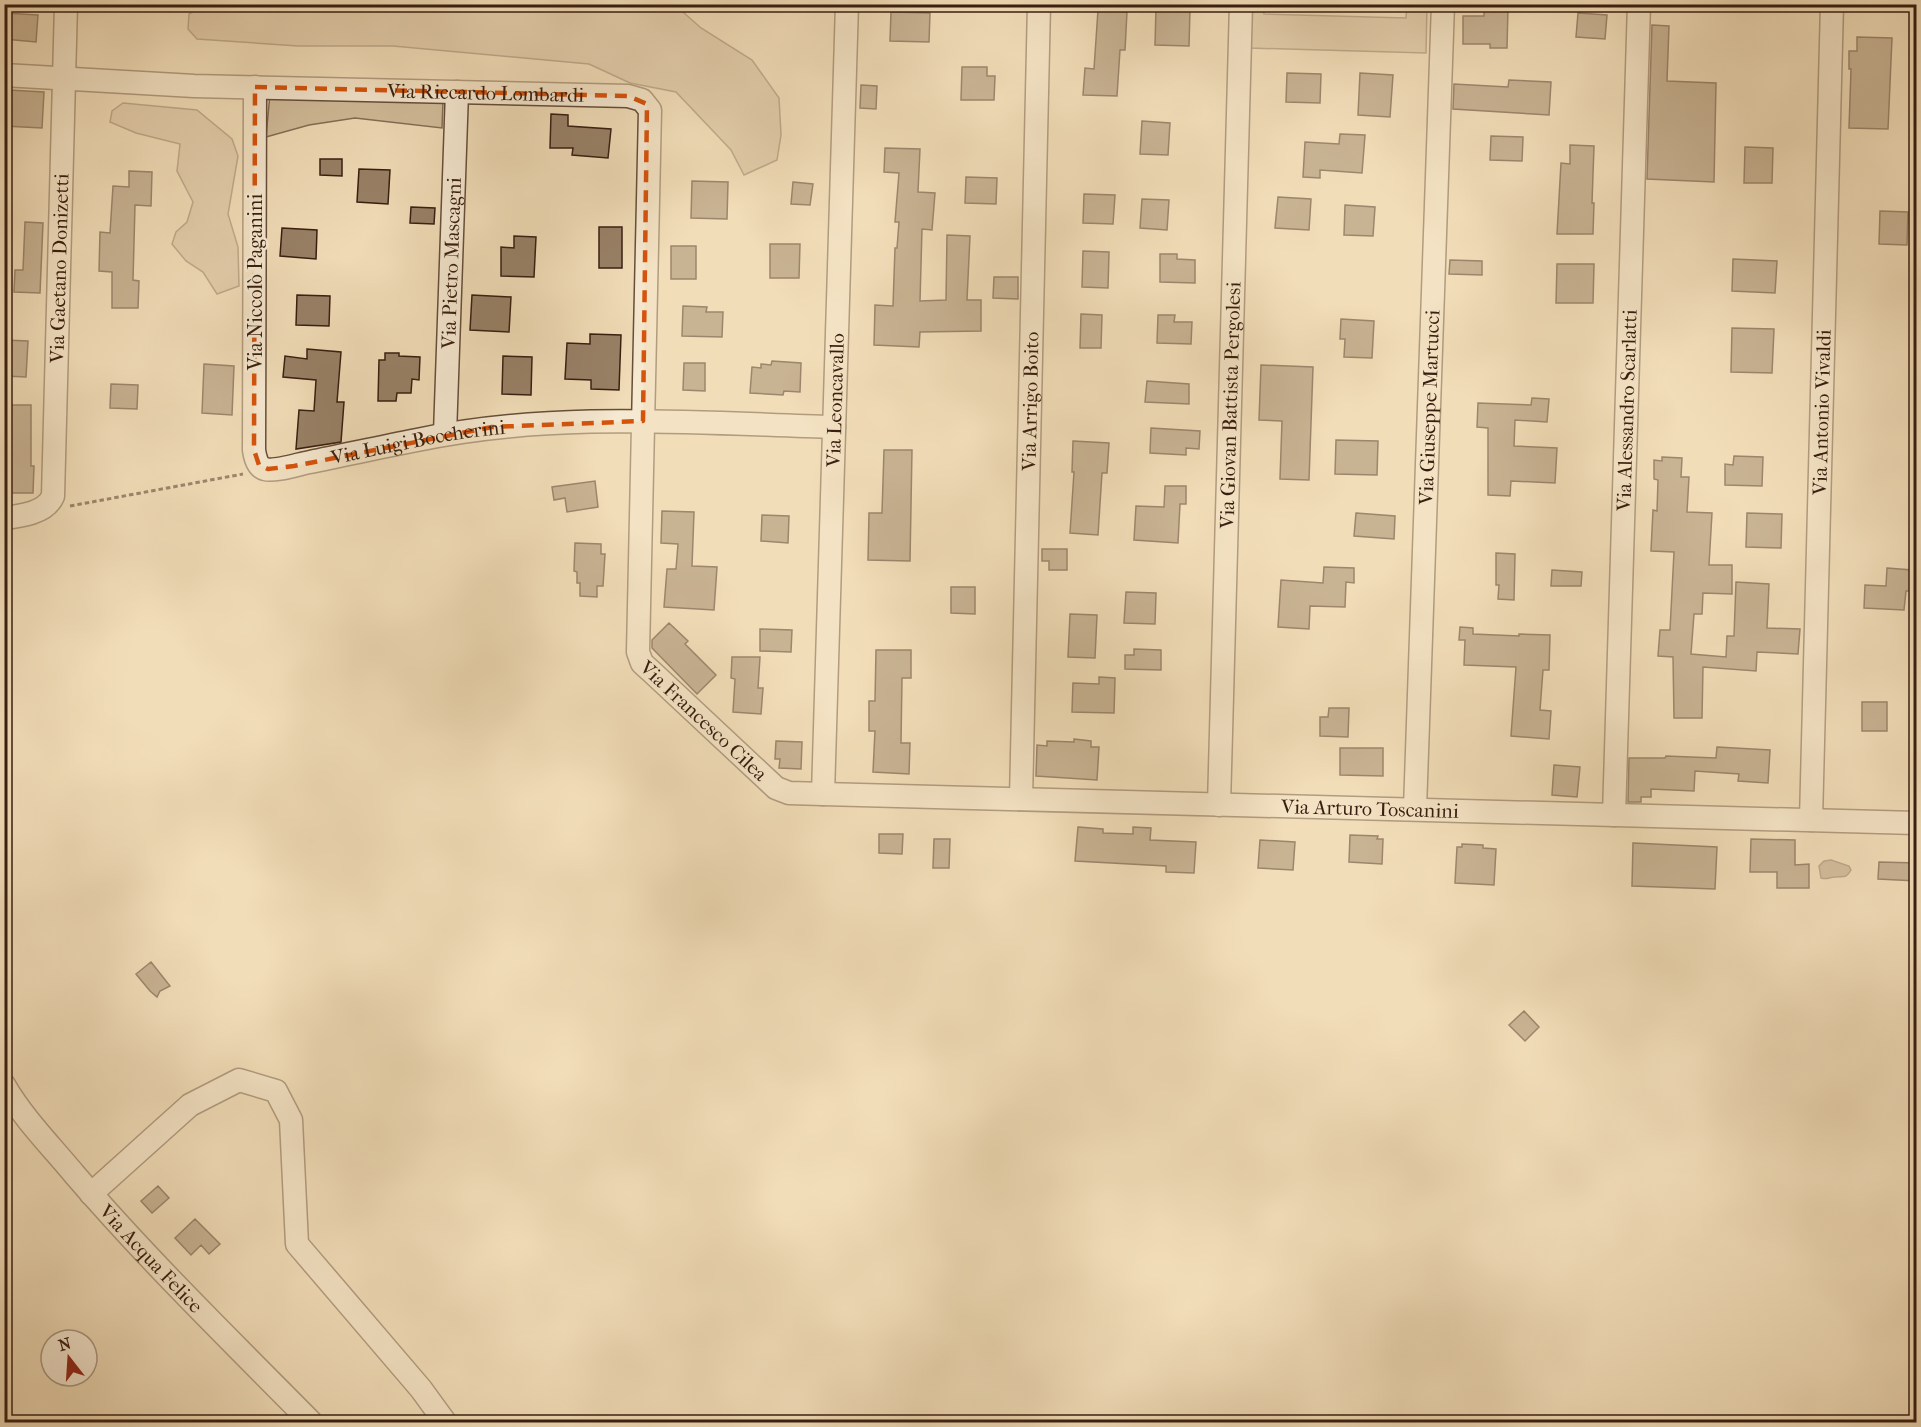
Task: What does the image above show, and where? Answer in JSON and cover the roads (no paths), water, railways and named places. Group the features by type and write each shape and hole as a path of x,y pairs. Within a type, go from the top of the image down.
{"street":[{"name":"Via Gaetano Donizetti","path":"14,517 48,503 53,496 54,487 66,4"},
{"name":"Via Leoncavallo","path":"823,794 847,4"},
{"name":"Via Arrigo Boito","path":"1021,799 1039,4"},
{"name":"Via Giovan Battista Pergolesi","path":"1219,805 1241,4"},
{"name":"Via Giuseppe Martucci","path":"1415,810 1443,4"},
{"name":"Via Alessandro Scarlatti","path":"1614,815 1639,4"},
{"name":"Via Antonio Vivaldi","path":"1811,820 1832,4"},
{"name":"Via Riccardo Lombardi","path":"4,75 194,86 628,96 642,100 650,110 643,421"},
{"name":"Via Niccolò Paganini","path":"255,87 255,450 259,465 268,469"},
{"name":"Via Pietro Mascagni","path":"445,434 457,92"},
{"name":"Via Luigi Boccherini","path":"268,469 445,434 532,423 643,421 834,427"},
{"name":"Via Francesco Cilea","path":"643,421 639,658 776,788 789,793 823,794"},
{"name":"Via Arturo Toscanini","path":"823,794 1917,823"},
{"path":"91,1194 190,1105 239,1080 276,1091 291,1120 297,1244 421,1389 445,1422"},
{"name":"Via Acqua Felice","path":"4,1085 35,1128 91,1194 311,1422"}]}
